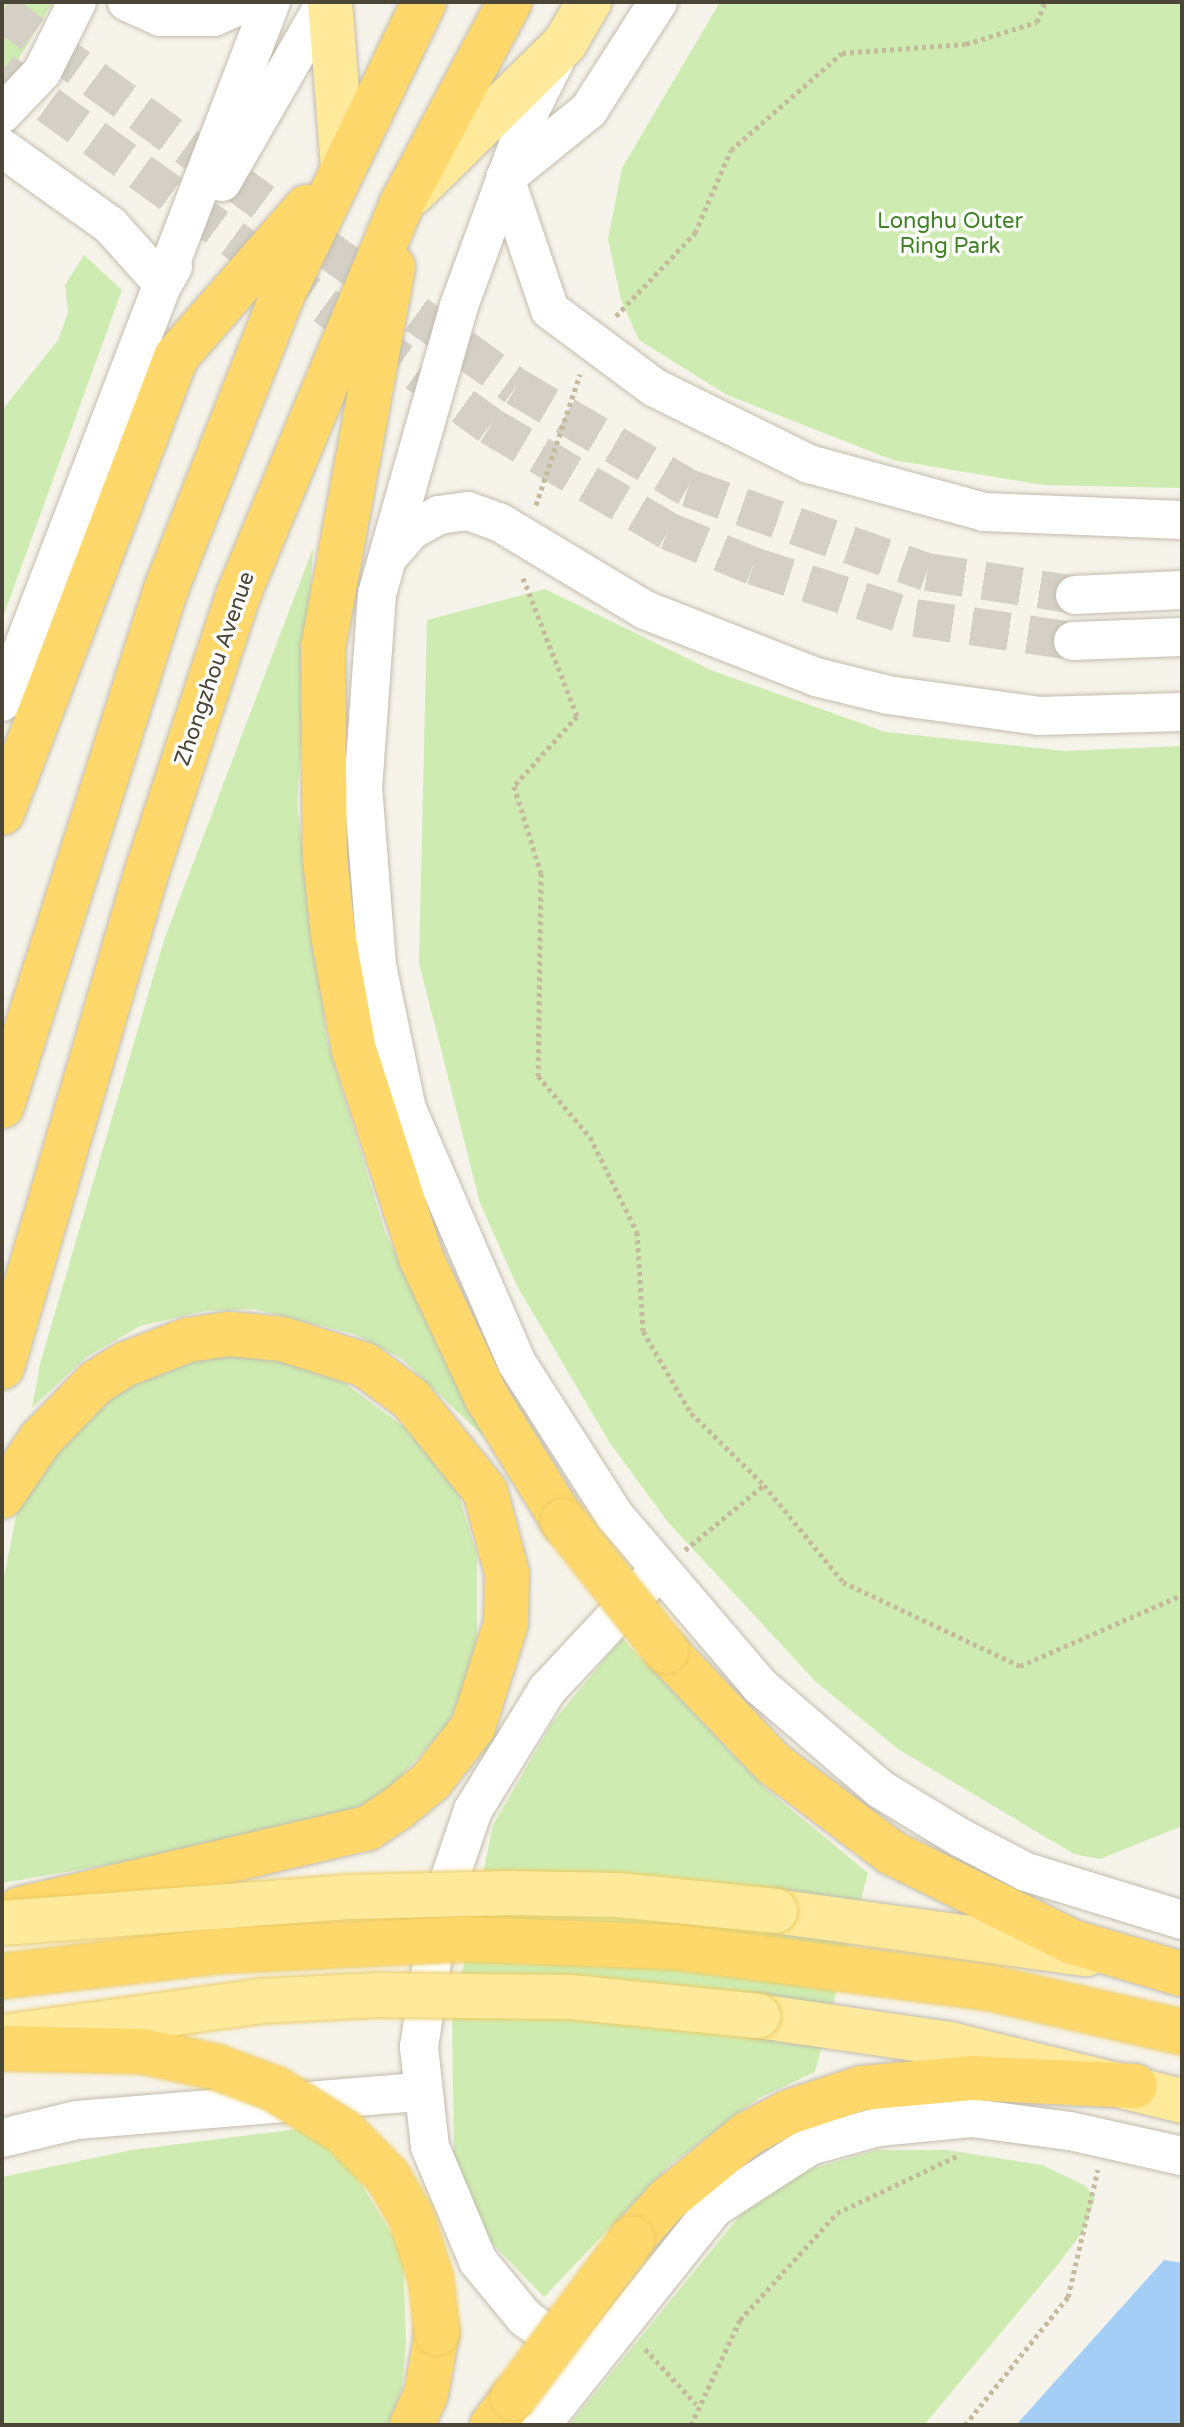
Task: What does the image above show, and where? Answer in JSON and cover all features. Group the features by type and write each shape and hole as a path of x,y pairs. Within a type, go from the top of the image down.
{"highway":[{"path":"2,1106 166,589 282,296 424,2"},
{"name":"Zhongzhou Avenue","path":"2,1367 146,874 239,593 402,203 510,2"},
{"path":"2,813 176,357 343,167"},
{"path":"402,203 378,369 351,478 323,647 325,843 333,935 354,1050 421,1258 487,1398 563,1521 666,1651 774,1764 892,1853 1073,1942 1182,1975"},
{"path":"2,1496 40,1440 95,1383 126,1364 188,1340 229,1334 282,1339 365,1365 411,1399 485,1491 507,1573 506,1623 473,1727 431,1781 368,1828 2,1913"},
{"path":"2,1976 218,1951 465,1939 675,1947 990,1988 1182,2032"},
{"path":"2,2048 142,2051 216,2067 275,2089 344,2132 388,2177 411,2217 431,2279 437,2333 426,2394 412,2425"},
{"path":"515,2416 632,2239 667,2200 746,2135 789,2112 862,2088 971,2078 1135,2086"}],"main road":[{"path":"328,2 343,167"},
{"path":"402,203 565,43 589,2"},
{"path":"2,1923 350,1897 509,1893 618,1895 775,1911 1073,1952 1182,1975"},
{"path":"2,2037 246,2002 378,1995 571,1997 758,2016 950,2044 1135,2086 1182,2101"}],"street":[{"path":"77,2 3,144 110,225 163,284"},
{"path":"127,2 161,17 214,17 247,2"},
{"path":"2,702 271,2"},
{"path":"163,284 328,2"},
{"path":"505,178 589,110 658,2"},
{"path":"565,43 505,178 459,306 377,594 363,787 377,966 407,1109 517,1363 590,1481 660,1571 760,1686 880,1789 1026,1872 1182,1920"},
{"path":"505,178 550,310 590,345 709,418 809,464 901,494 984,512 1182,520"},
{"path":"387,558 412,530 439,515 468,511 525,538 645,610 816,677 888,695 1039,716 1182,712"},
{"path":"1075,595 1182,590"},
{"path":"1073,641 1182,637"},
{"path":"589,2364 525,2318 478,2261 430,2147 421,2092 425,1984 441,1904 473,1810 547,1690 660,1571"},
{"path":"2,2138 77,2120 421,2092"},
{"path":"515,2416 589,2364 714,2208 810,2146 878,2127 986,2120 1182,2156"}],"path":[{"path":"1045,2 1037,22 966,44 842,53 731,150 695,233 590,345 516,559 577,716 514,786 541,873 538,1076 590,1137 637,1232 643,1331 691,1413 764,1485 843,1582 1020,1666 1182,1595"},
{"path":"660,1571 764,1485"},
{"path":"691,2425 696,2404 740,2320 837,2213 963,2153 986,2120"},
{"path":"965,2425 1068,2297 1099,2168"},
{"path":"621,2324 696,2404"}],"green space":[{"path":"2,2 53,2 2,87"},
{"name":"Longhu Outer Ring Park","path":"720,2 1182,2 1182,488 1043,485 893,460 727,395 639,340 621,300 608,239 622,168"},
{"path":"84,255 122,290 2,620 2,410 58,340 68,312 65,285"},
{"path":"313,548 297,805 327,1040 385,1232 484,1437 402,1359 354,1334 254,1309 205,1311 140,1326 85,1358 32,1408 40,1364 164,940"},
{"path":"545,589 713,671 886,732 1065,751 1182,746 1182,1826 1100,1859 1074,1854 898,1749 815,1681 667,1521 610,1443 517,1286 480,1203 419,963 427,620"},
{"path":"211,1354 263,1356 339,1379 430,1446 459,1496 477,1555 477,1638 461,1696 447,1725 385,1794 319,1828 2,1883 2,1587 18,1507 34,1478 112,1395 169,1365"},
{"path":"622,1638 764,1787 868,1873 815,2072 759,2098 670,2165 544,2297 485,2236 454,2159 452,2021 493,1825 552,1723"},
{"path":"305,2128 349,2164 403,2252 406,2344 402,2387 388,2425 2,2425 2,2177 132,2150"},
{"path":"877,2150 947,2150 1042,2165 1086,2186 1095,2199 1083,2231 1059,2263 924,2425 569,2425 751,2202 804,2171"}],"water":[{"path":"1164,2260 1182,2263 1182,2425 1016,2425"}],"tunnel":[{"path":"2,12 516,387 688,488 927,572 1075,595"},
{"path":"2,71 490,426 668,531 753,566 915,618 1073,641"}]}
